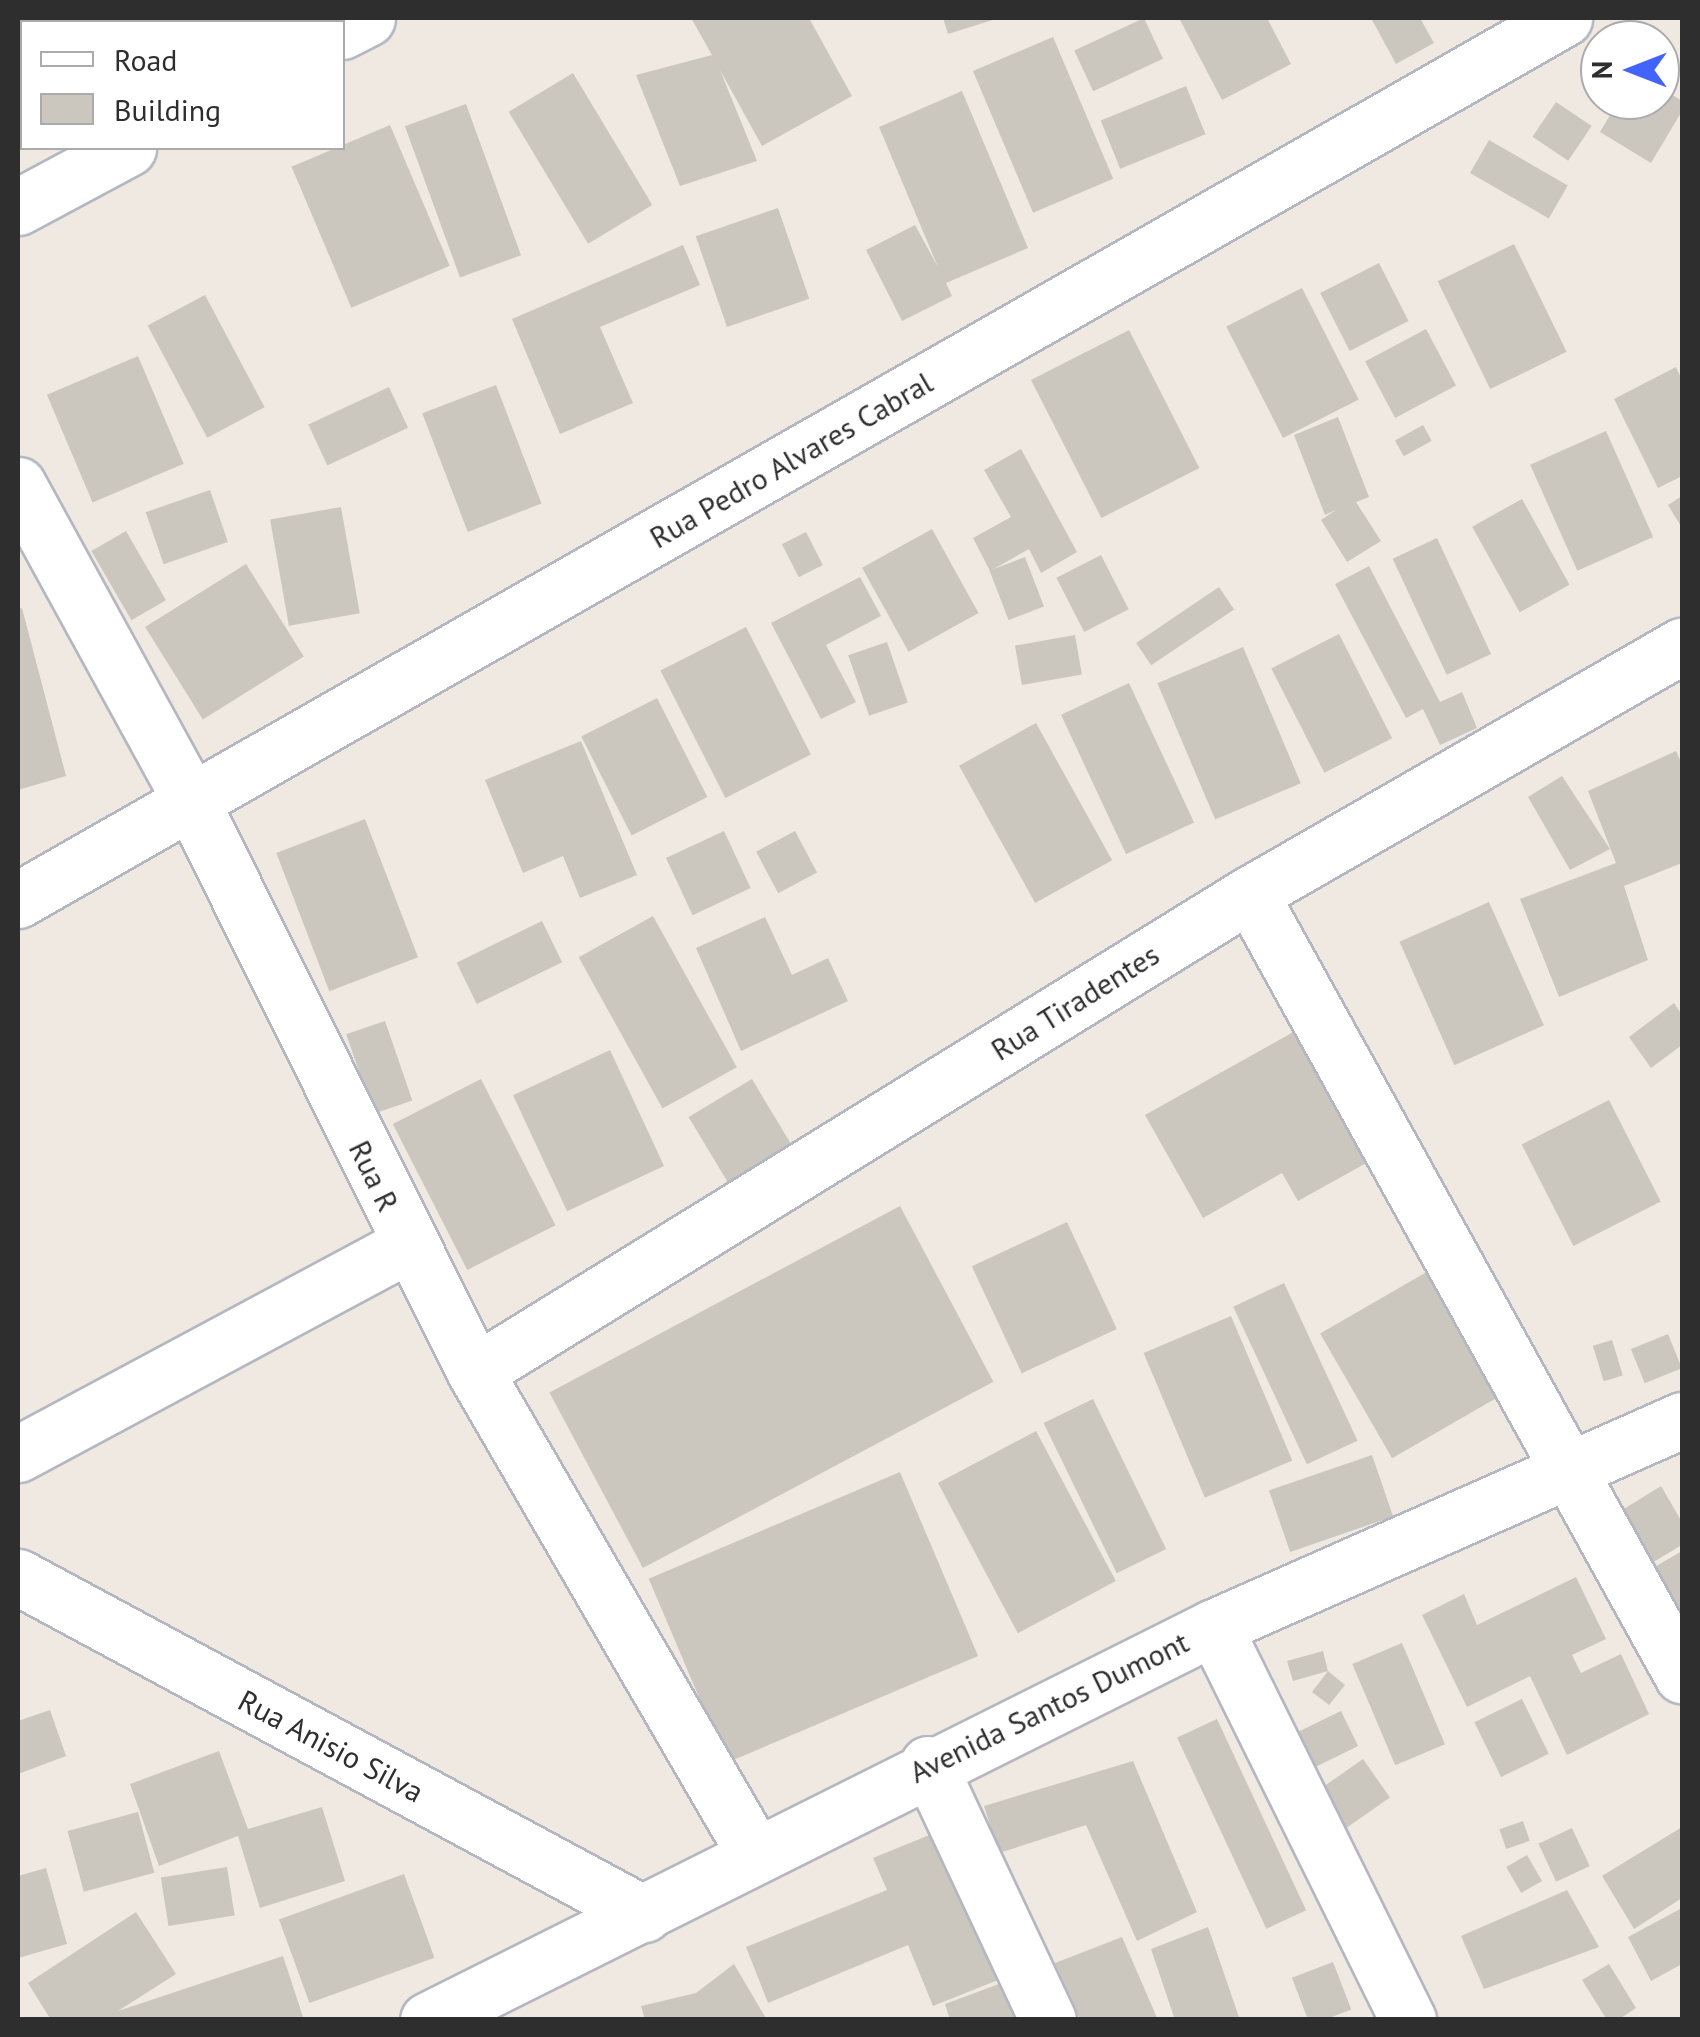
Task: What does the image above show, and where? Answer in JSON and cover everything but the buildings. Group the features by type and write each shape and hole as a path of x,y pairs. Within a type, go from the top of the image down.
{"street":[{"name":"Rua Pedro Alvares Cabral","path":"18,900 1564,18"},
{"path":"18,207 124,150"},
{"name":"Rua R","path":"18,485 192,803 408,1245 476,1372 755,1854"},
{"name":"Rua Tiradentes","path":"476,1372 1250,894 1682,646"},
{"path":"1250,894 1573,1470 1682,1674"},
{"path":"18,1454 408,1245"},
{"name":"Avenida Santos Dumont","path":"428,2020 644,1914 928,1764 1214,1627 1682,1420"},
{"name":"Rua Anisio Silva","path":"18,1578 644,1914"},
{"path":"1214,1627 1408,2020"},
{"path":"928,1764 1048,2020"}]}
